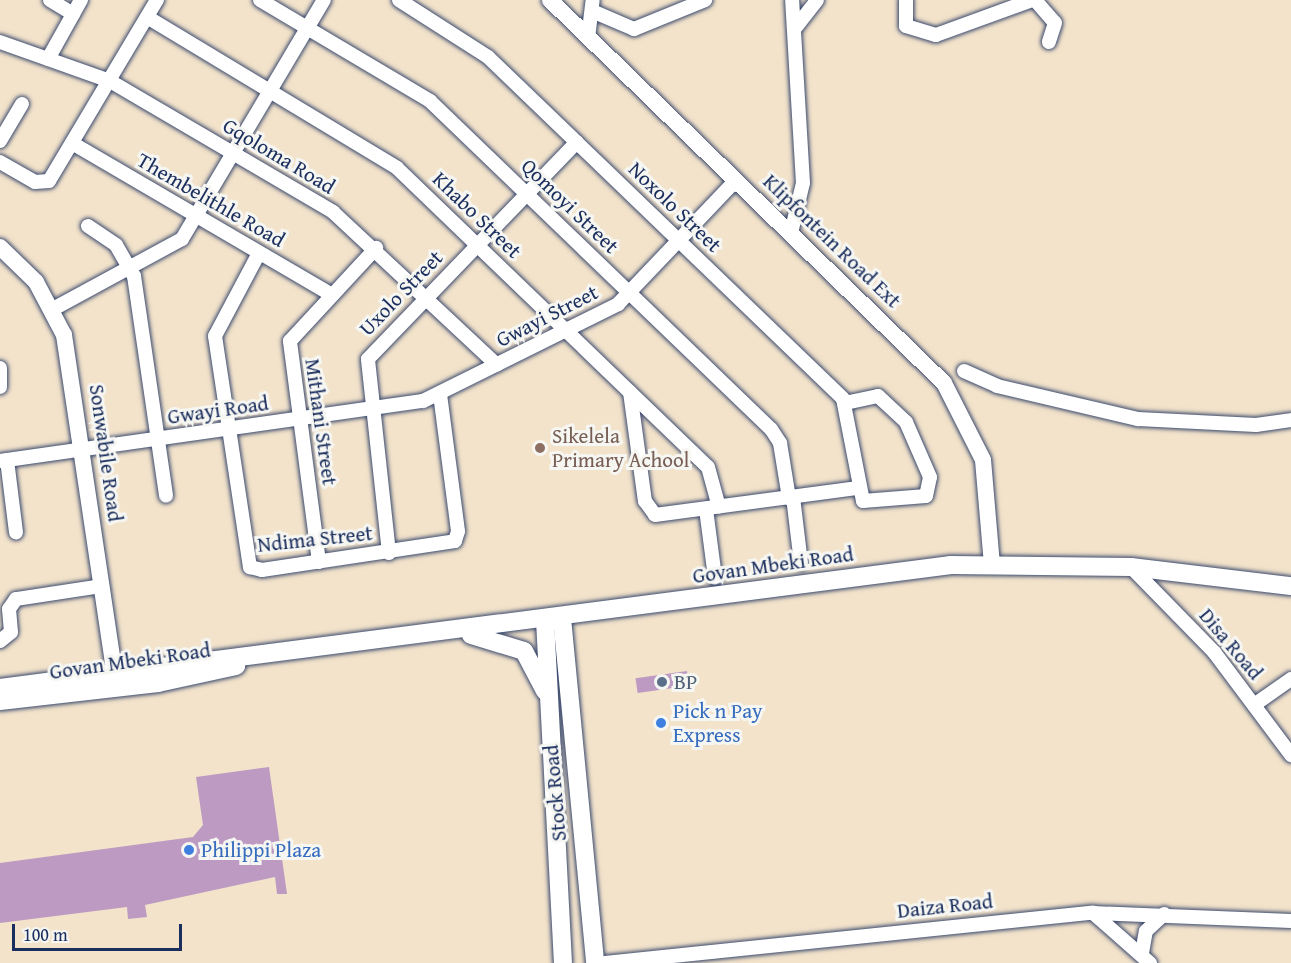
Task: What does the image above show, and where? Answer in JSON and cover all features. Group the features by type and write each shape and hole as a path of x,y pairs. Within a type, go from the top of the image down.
{"main road":[{"name":"Govan Mbeki Road","path":"0,688 213,673 264,657 865,575 992,564 1131,567 1291,586"},
{"name":"Stock Road","path":"553,619 552,716 563,963"},
{"name":"Stock Road","path":"553,619 595,963"},
{"path":"452,632 498,639 524,651 539,676 552,716"},
{"name":"Govan Mbeki Road","path":"0,701 116,680"}],"street":[{"path":"50,0 73,14"},
{"path":"48,58 81,0"},
{"path":"0,162 45,183 72,144 157,0"},
{"name":"Qomoyi Street","path":"260,0 430,100 777,437 791,497 801,563"},
{"path":"54,309 178,243 197,215 324,0"},
{"name":"Noxolo Street","path":"399,0 488,57 846,403"},
{"name":"Klipfontein Road Ext","path":"550,0 932,369 962,411 987,474 992,564"},
{"path":"588,38 593,5 634,29 705,0"},
{"path":"791,233 803,183 796,27 792,0"},
{"path":"796,27 818,0"},
{"path":"906,0 906,26 936,35 1034,0 1055,23 1049,42"},
{"name":"Khabo Street","path":"147,17 390,162 568,329 710,470 715,577"},
{"name":"Gqoloma Road","path":"0,42 110,81 348,222 496,365"},
{"path":"2,132 22,104"},
{"name":"Uxolo Street","path":"389,553 370,410 368,359 577,142"},
{"name":"Thembelithle Road","path":"72,144 330,294"},
{"name":"Gwayi Street","path":"440,394 568,329 630,292 680,242 736,180"},
{"path":"88,226 116,245 130,268 166,496"},
{"name":"Sonwabile Road","path":"0,247 30,274 54,309 67,348 116,680"},
{"name":"Mithani Street","path":"319,562 290,341 330,294 376,248"},
{"name":"Ndima Street","path":"259,253 216,329 250,567 262,570 448,545 457,538 440,394"},
{"path":"0,368 0,387"},
{"path":"964,371 997,386 1137,419 1256,425 1291,420"},
{"path":"630,392 649,511 660,516 858,488"},
{"name":"Gwayi Road","path":"4,461 370,410 440,394"},
{"path":"874,396 885,400 913,433 931,485 923,498 875,504 863,501 858,488 846,403 874,396"},
{"path":"4,461 16,532"},
{"name":"Disa Road","path":"1131,567 1214,652 1291,755"},
{"path":"0,641 11,632 9,609 16,598 102,586"},
{"path":"1254,705 1291,678"},
{"path":"1093,914 1146,958"},
{"name":"Daiza Road","path":"605,963 1093,914 1164,914 1291,921"},
{"path":"1146,958 1146,931 1164,914"}],"building":[{"path":"687,671 689,686 638,693 636,678"},
{"name":"Philippi Plaza","path":"269,767 287,894 277,894 275,877 145,905 147,917 128,919 127,907 0,923 0,863 193,837 203,825 196,777"}],"place":[{"name":"Sikelela Primary Achool","path":"540,448"},
{"name":"BP","path":"662,682"},
{"name":"Pick n Pay Express","path":"661,723"},
{"name":"Philippi Plaza","path":"189,850"}]}
